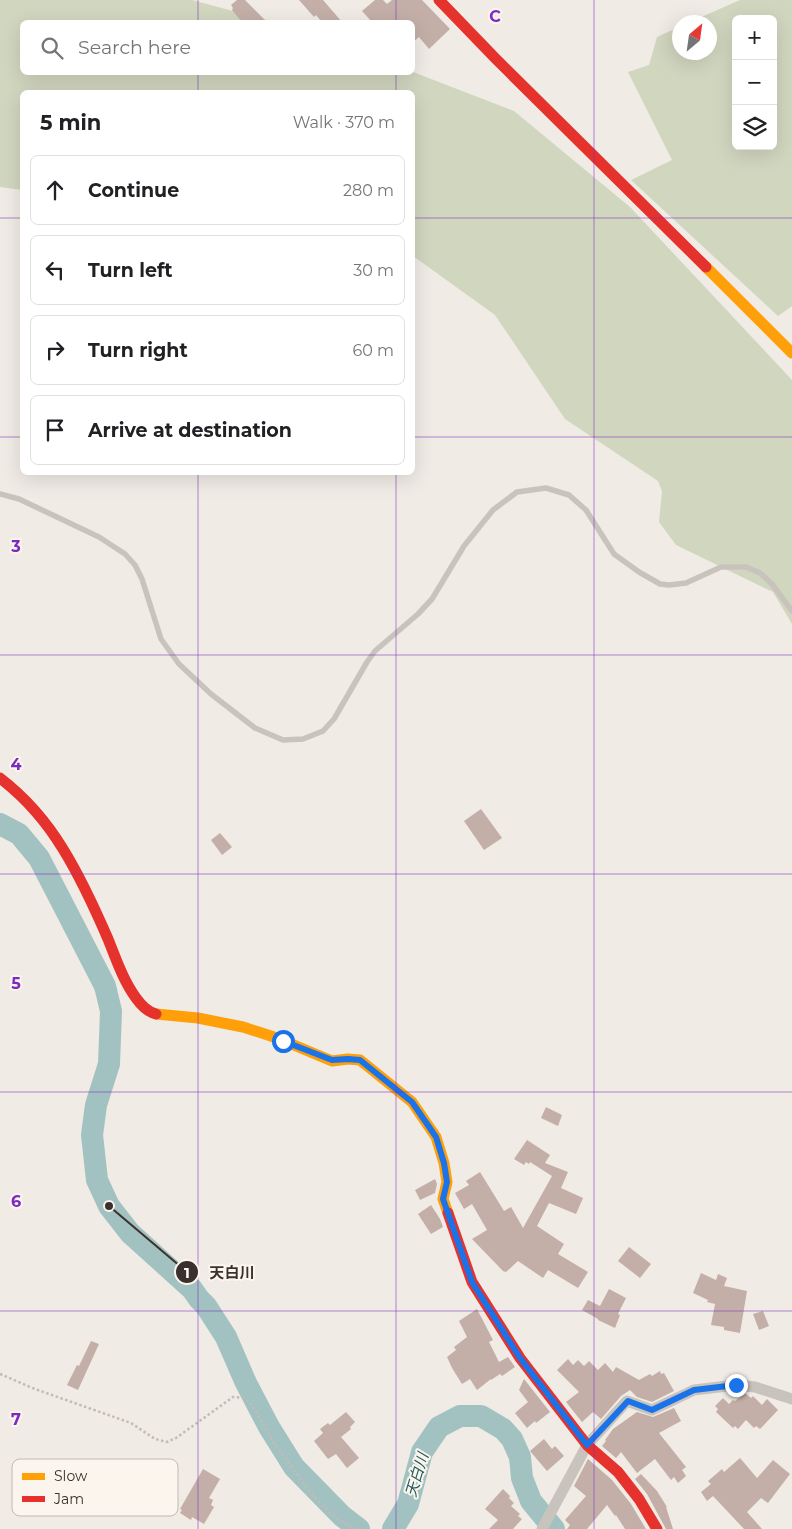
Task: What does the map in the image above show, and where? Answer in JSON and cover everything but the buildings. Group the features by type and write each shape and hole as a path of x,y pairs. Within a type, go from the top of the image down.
{"street":[{"path":"439,0 792,353"},
{"path":"0,778 28,802 45,822 71,863 89,897 122,972 138,1003 152,1013 184,1016 243,1027 332,1060 360,1060 412,1102 436,1137 444,1163 447,1182 443,1199 472,1282 520,1358 587,1445 618,1472 657,1529"},
{"path":"542,1529 587,1445 628,1401 652,1410 694,1390 736,1385 755,1387 792,1399"}],"lane":[{"path":"0,494 19,499 90,533 125,554 142,579 161,639 179,664 211,694 255,728 283,740 303,739 323,731 334,719 367,662 376,651 432,599 470,538 492,510 517,492 546,488 569,495 586,510 614,554 660,584 686,583 721,567 746,567 760,573 772,584 792,611"}],"path":[{"path":"0,1374 35,1390 131,1424 156,1439 167,1442 176,1438 233,1397 244,1398 252,1405 274,1443 313,1496 336,1518 356,1529"}],"green space":[{"path":"0,0 192,0 267,20 20,20 20,75 415,75 415,73 514,111 630,207 792,380 792,624 773,592 676,545 659,522 662,491 658,481 565,419 495,315 415,257 415,90 20,90 20,190 0,187"},
{"path":"740,0 792,0 792,306 778,316 631,180 672,160 628,72 649,65 657,37 672,30 672,60 717,60 717,15 706,15"}],"waterway":[{"name":"天白川","path":"0,824 19,834 39,858 105,986 111,1011 109,1064 96,1105 92,1135 97,1180 109,1206 130,1233 192,1289 206,1306 226,1337 246,1383 269,1427 294,1467 342,1516 359,1529"},
{"name":"天白川","path":"393,1529 408,1504 422,1452 439,1427 460,1416 481,1416 503,1429 512,1439 520,1457 522,1478 531,1501 554,1529"}],"traffic: slow":[{"path":"706,267 792,353"},
{"path":"156,1014 198,1018 243,1027 277,1038 332,1061 360,1060 412,1102 436,1137 444,1163 447,1182 443,1199 448,1213"}],"traffic: jam":[{"path":"439,0 706,267"},
{"path":"0,778 27,802 70,860 103,928 127,984 142,1006 156,1014"},
{"path":"448,1213 472,1282 520,1358 587,1445 618,1472 639,1499 657,1529"}],"place":[{"name":"天白川","path":"109,1206"}],"route":[{"path":"283,1041 332,1060 360,1060 412,1102 436,1137 444,1163 447,1182 443,1199 472,1282 520,1358 587,1445 628,1401 652,1410 694,1390 736,1385"}]}
